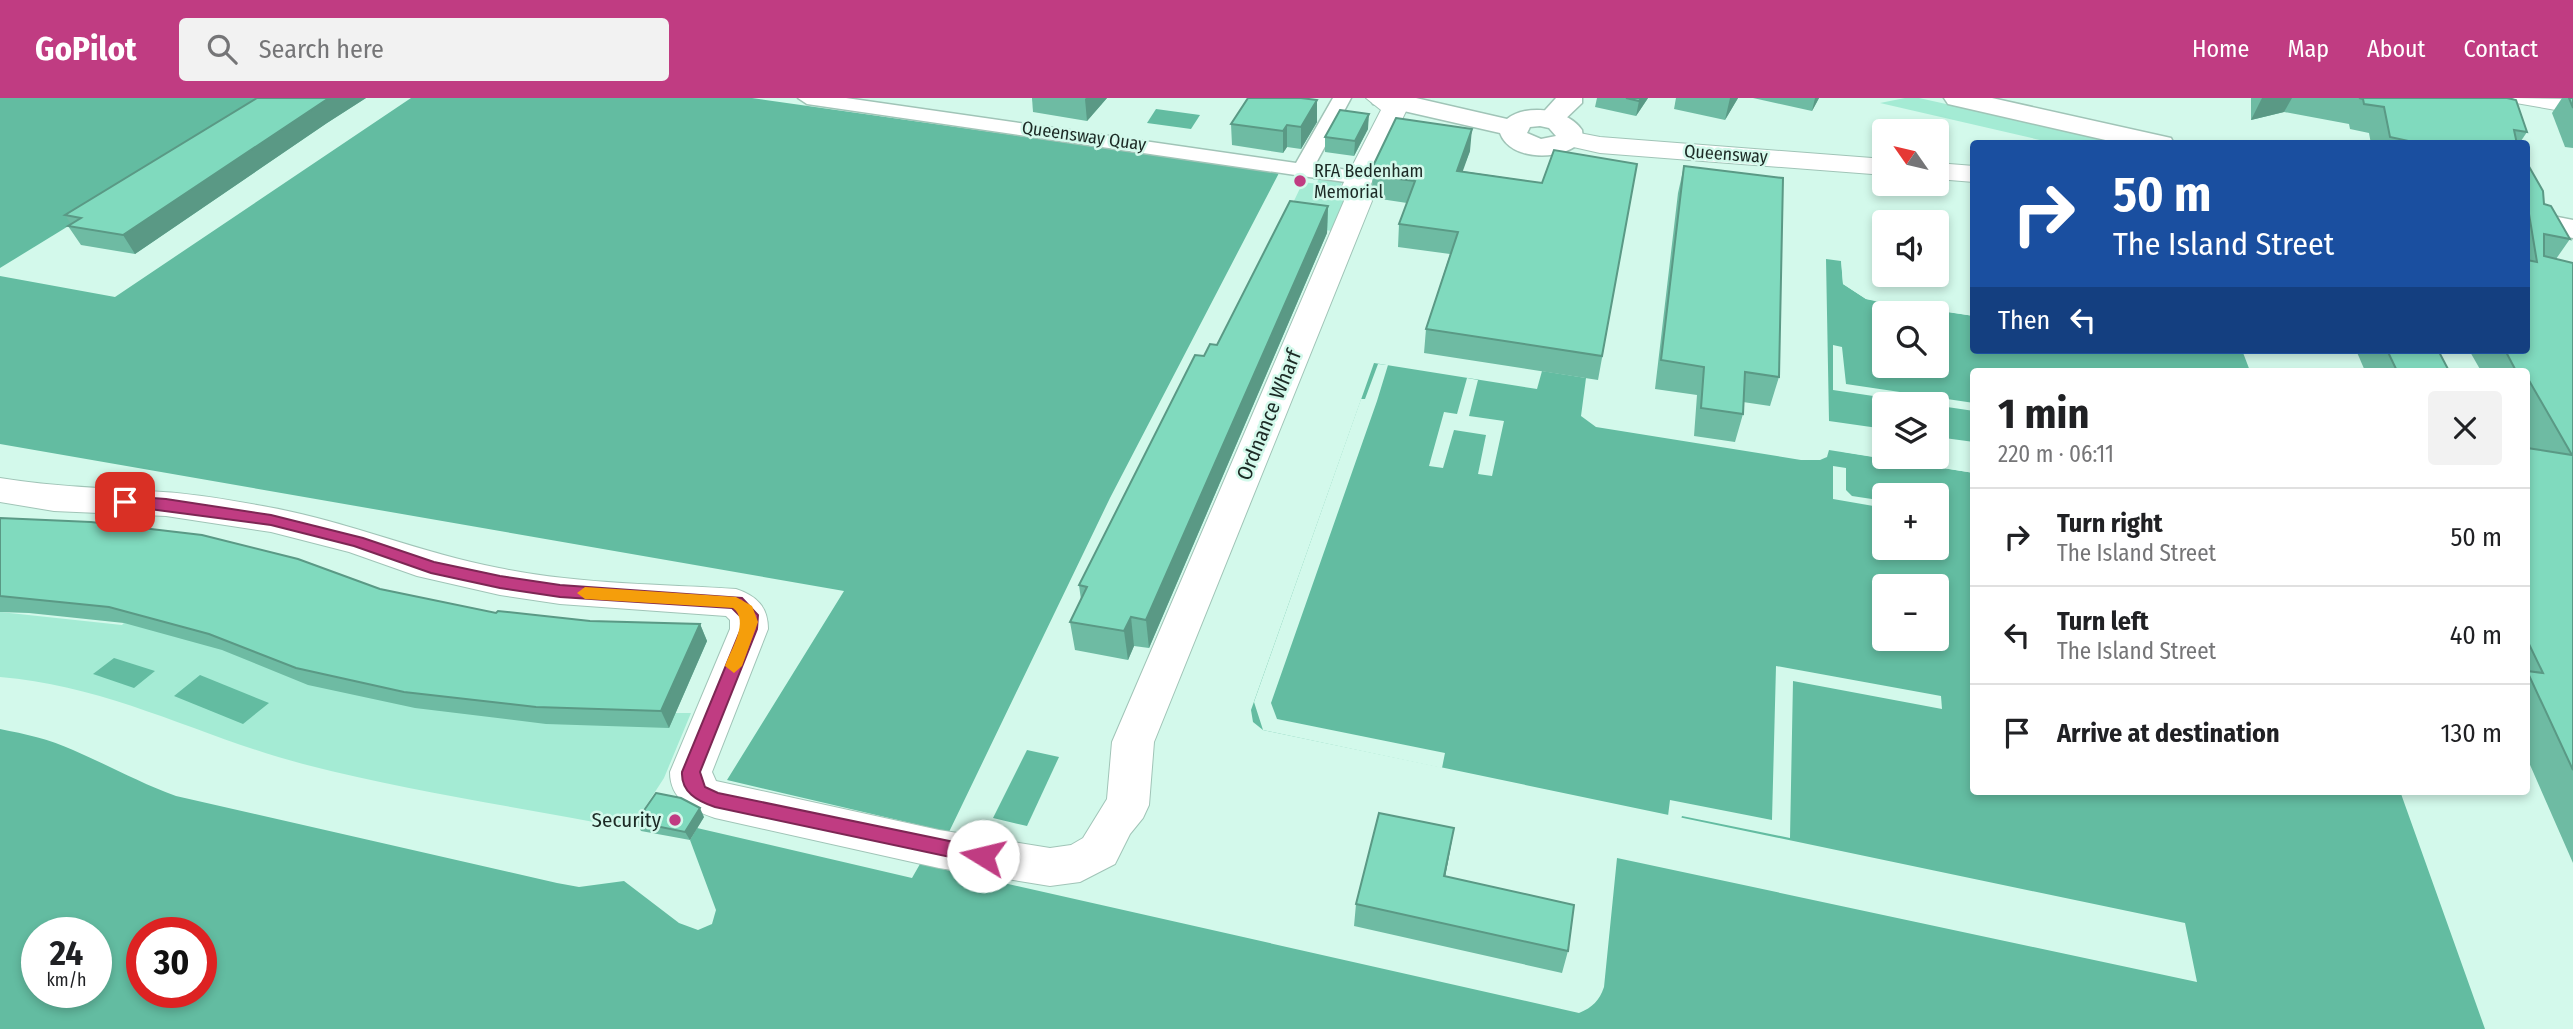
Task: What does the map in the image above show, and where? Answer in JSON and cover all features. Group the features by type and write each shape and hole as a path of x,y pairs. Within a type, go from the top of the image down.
{"main road":[{"path":"1380,98 1512,128"},
{"path":"1550,119 1569,103 1569,98"},
{"path":"1958,98 2143,140"},
{"path":"1550,119 1569,130 1569,139 1551,147 1534,146 1518,141 1511,132 1512,128 1522,120 1550,119"},
{"path":"2530,221 2573,229"}],"street":[{"name":"Queensway Quay","path":"807,98 1209,153 1232,160 1360,178"},
{"path":"1302,170 1342,98"},
{"name":"Ordnance Wharf","path":"0,491 54,499 166,504 271,520 358,542 446,571 548,589 736,603 749,615 749,629 691,772 693,787 715,800 939,849 1050,867 1080,863 1099,851 1115,821 1128,805 1133,742 1357,201 1355,188 1395,107 1380,98"},
{"path":"2525,98 2573,106"},
{"name":"Queensway","path":"1569,139 1600,145 1872,166"},
{"path":"1950,172 1970,174"}],"shaded area":[{"path":"0,98 277,98 0,268"},
{"path":"411,98 752,98 1279,173 1110,498 949,832 727,780 844,591 0,444 0,276 115,297"},
{"path":"1919,98 2108,140 2040,140 1880,103"},
{"path":"1156,109 1200,115 1191,129 1147,123"},
{"path":"1314,176 1343,180 1340,187 1347,198 1332,231 1283,224 1303,182 1317,184 1318,180 1313,180"},
{"path":"1826,259 1841,261 1843,284 1866,299 1875,301 1872,301 1872,378 1949,378 1949,312 1970,315 1970,354 2244,354 2249,368 1970,368 1970,441 1949,439 1949,392 1872,392 1872,427 1829,421"},
{"path":"1374,363 1537,389 1542,371 1586,378 1581,416 1596,427 1801,460 1820,460 1827,457 1829,450 1872,457 1872,469 1949,469 1970,472 1970,795 2401,795 2485,1029 0,1029 0,729 64,746 176,796 557,883 579,887 624,881 679,923 698,930 712,924 716,910 690,840 697,828 912,878 920,864 1579,1013 1595,1003 1604,987 1617,858 2197,982 2185,923 1263,730 1253,722 1251,710"},
{"path":"0,612 122,625 134,612 675,713 691,713 664,778 631,829 347,775 268,754 80,691 41,682 0,677"},
{"path":"114,658 155,671 134,688 93,674"},
{"path":"200,675 269,703 243,724 174,696"},
{"path":"1027,750 1059,757 1027,826 993,818"}],"pier":[{"path":"1841,257 1845,260 1846,282 1868,295 1903,301 1866,299 1843,284"},
{"path":"1949,309 1970,312 1970,315 1949,312"},
{"path":"1833,345 1842,347 1846,384 1900,392 1872,392 1872,396 1833,390"},
{"path":"1378,364 1388,365 1377,401 1271,703 1277,719 1445,753 1442,768 1263,730 1254,702 1361,399 1365,399"},
{"path":"1467,378 1478,380 1469,416 1504,421 1492,476 1478,474 1486,435 1454,430 1443,468 1429,466 1444,412 1457,414"},
{"path":"1949,399 1970,402 1970,410 1949,407"},
{"path":"1844,449 1872,453 1872,457 1844,452"},
{"path":"1949,465 1970,468 1970,472 1949,469"},
{"path":"1833,466 1846,468 1846,490 1852,496 1872,499 1872,506 1833,499"},
{"path":"1776,666 1941,696 1942,709 1793,681 1790,838 1682,816 1681,819 1668,816 1670,800 1772,820"}],"building":[{"path":"257,98 329,98 123,235 68,226 81,218 65,215"},
{"path":"1248,98 1317,100 1301,127 1287,125 1283,131 1231,124"},
{"path":"2359,98 2507,98 2516,100 2527,132 2514,130 2516,140 2404,140 2390,137 2384,107 2364,104 2363,99"},
{"path":"1340,110 1369,114 1355,141 1325,137"},
{"path":"1396,118 1472,129 1457,171 1542,183 1554,150 1637,164 1602,356 1426,329 1458,232 1399,224 1415,181 1375,176 1373,166"},
{"path":"1684,166 1783,178 1779,377 1745,372 1743,414 1701,408 1704,367 1661,360"},
{"path":"2530,168 2543,191 2544,204 2551,206 2570,239 2544,234 2544,256 2573,263 2573,770 2530,677 2530,671 2543,673 2530,646 2530,448 2572,455 2530,382 2530,368 2514,368 2507,354 2530,354 2530,261 2537,262 2530,220"},
{"path":"1290,201 1328,206 1146,620 1131,617 1124,631 1070,622 1087,587 1079,585 1195,355 1204,356 1210,344 1217,345"},
{"path":"2389,354 2440,354 2447,368 2396,368"},
{"path":"0,518 91,522 202,535 298,559 380,589 496,613 498,611 590,621 700,624 661,711 536,707 404,692 296,668 209,634 109,607 0,596"},
{"name":"Security","path":"656,793 681,798 700,808 685,832 636,822"},
{"path":"1379,813 1454,828 1444,876 1574,905 1568,951 1356,904"}],"slow traffic":[{"path":"585,593 729,600 743,606 749,615 749,629 734,666"}],"place":[{"name":"RFA Bedenham Memorial","path":"1300,181"},
{"name":"Security","path":"675,820"}],"route":[{"path":"125,502 166,504 271,520 358,542 431,567 500,582 560,591 729,600 747,610 749,629 691,772 693,787 715,800 939,849 983,856"}]}
